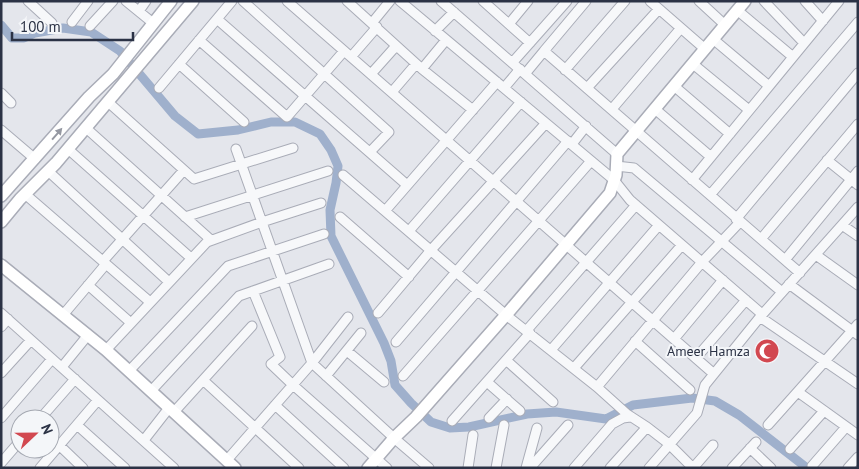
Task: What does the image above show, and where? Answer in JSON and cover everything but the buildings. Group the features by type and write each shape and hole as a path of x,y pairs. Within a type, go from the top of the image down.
{"street":[{"path":"28,1 52,23"},
{"path":"72,22 88,1"},
{"path":"90,26 113,1"},
{"path":"126,1 153,23"},
{"path":"138,11 146,1"},
{"path":"1,196 89,97 113,74 172,1"},
{"path":"1,222 86,128 193,1"},
{"path":"159,88 232,1"},
{"path":"243,1 389,132 370,152"},
{"path":"287,1 714,374"},
{"path":"347,1 419,66 473,110"},
{"path":"199,40 287,117 324,74 348,54 374,25 390,1"},
{"path":"400,1 614,180 630,200 761,315 858,384"},
{"path":"509,24 528,1"},
{"path":"512,63 567,1"},
{"path":"385,211 473,110 500,85 522,72 544,51 586,1"},
{"path":"565,70 625,1"},
{"path":"650,1 705,49"},
{"path":"699,1 725,24"},
{"path":"764,1 804,43"},
{"path":"805,1 823,20"},
{"path":"692,180 838,1"},
{"path":"484,2 530,43"},
{"path":"445,3 617,154"},
{"path":"368,468 394,438 426,406 506,315 610,192 614,180 617,154 741,6 793,57"},
{"path":"586,88 659,9"},
{"path":"435,30 454,12"},
{"path":"217,19 407,185"},
{"path":"710,195 858,22"},
{"path":"612,109 681,28"},
{"path":"713,39 769,86"},
{"path":"392,92 446,40"},
{"path":"371,74 396,46"},
{"path":"544,51 800,273"},
{"path":"179,64 244,122"},
{"path":"692,64 750,110"},
{"path":"600,390 635,341 721,241 858,73"},
{"path":"674,86 730,134"},
{"path":"1,93 11,102"},
{"path":"108,102 194,179 293,148"},
{"path":"409,231 521,102"},
{"path":"655,109 711,156"},
{"path":"378,313 431,250 546,123"},
{"path":"761,239 858,124"},
{"path":"396,342 517,201 586,126"},
{"path":"86,128 211,240"},
{"path":"1,130 35,159"},
{"path":"68,148 191,258"},
{"path":"236,149 312,363 429,468"},
{"path":"827,160 854,182"},
{"path":"403,376 592,161"},
{"path":"616,166 634,168 782,292"},
{"path":"63,315 122,239 184,170"},
{"path":"48,171 169,282"},
{"path":"185,216 328,171"},
{"path":"785,260 854,182 858,171"},
{"path":"343,176 506,315 574,368 628,416 647,427 669,444 693,468 713,445"},
{"path":"25,194 150,302"},
{"path":"106,350 207,242 321,203"},
{"path":"452,421 506,360 586,262 636,205"},
{"path":"648,468 697,413 705,385 761,315 858,207"},
{"path":"340,217 409,277"},
{"path":"551,350 659,225"},
{"path":"842,225 858,236"},
{"path":"129,371 228,266 324,234"},
{"path":"574,368 682,245"},
{"path":"816,255 858,285"},
{"path":"151,391 239,296 329,264"},
{"path":"1,265 106,350 231,464 255,428 312,363 348,317"},
{"path":"674,339 723,280"},
{"path":"768,425 856,330 789,284"},
{"path":"88,285 131,323"},
{"path":"253,290 280,356 271,364 387,468"},
{"path":"696,358 746,300"},
{"path":"1,327 5,316 174,468"},
{"path":"144,440 203,380 252,326"},
{"path":"326,376 361,333"},
{"path":"62,367 88,335"},
{"path":"1,374 31,340"},
{"path":"635,341 690,390"},
{"path":"347,351 384,382"},
{"path":"1,418 52,359"},
{"path":"506,360 553,402"},
{"path":"49,409 75,379"},
{"path":"203,380 299,468"},
{"path":"487,382 520,411"},
{"path":"798,392 858,435"},
{"path":"489,418 507,399"},
{"path":"60,444 98,400"},
{"path":"275,405 344,468"},
{"path":"790,449 824,411"},
{"path":"574,468 612,424 628,416"},
{"path":"77,425 125,468"},
{"path":"496,468 504,425"},
{"path":"530,468 568,425"},
{"path":"610,468 647,427"},
{"path":"812,466 846,427"},
{"path":"526,468 537,428"},
{"path":"468,468 473,435"},
{"path":"732,468 753,445 771,468"},
{"path":"60,446 83,468"},
{"path":"1,463 10,453"},
{"path":"848,468 858,457"}],"waterway":[{"path":"1,25 12,38 24,38 35,33 63,28 91,32 120,51 175,116 198,134 238,130 271,122 295,122 320,134 331,150 338,166 330,210 331,236 384,343 391,361 395,385 431,422 450,428 469,427 527,414 556,412 606,419 633,405 692,398 715,401 739,415 807,468"}],"place":[{"name":"Ameer Hamza","path":"767,351"}]}
